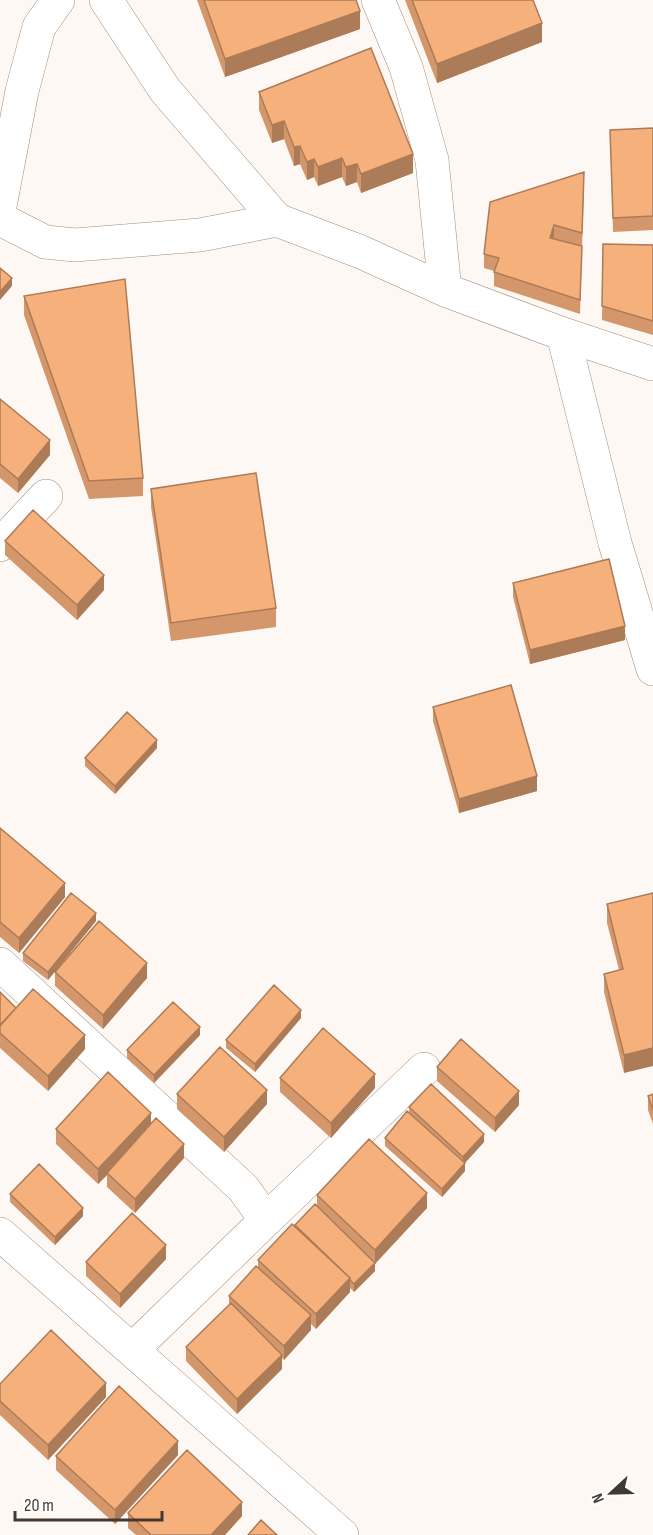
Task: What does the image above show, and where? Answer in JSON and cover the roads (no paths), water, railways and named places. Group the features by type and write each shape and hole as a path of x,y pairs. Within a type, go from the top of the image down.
{"street":[{"path":"0,206 22,91 39,27 58,0"},
{"path":"106,0 165,90 277,220 361,252 445,290 563,334 653,364"},
{"path":"378,0 406,67 432,160 445,290"},
{"path":"0,219 45,242 75,245 200,235 277,220"},
{"path":"563,334 615,543 653,669"},
{"path":"0,545 46,496"},
{"path":"0,964 243,1188 266,1220"},
{"path":"132,1350 424,1069"},
{"path":"0,1234 342,1535"}]}
